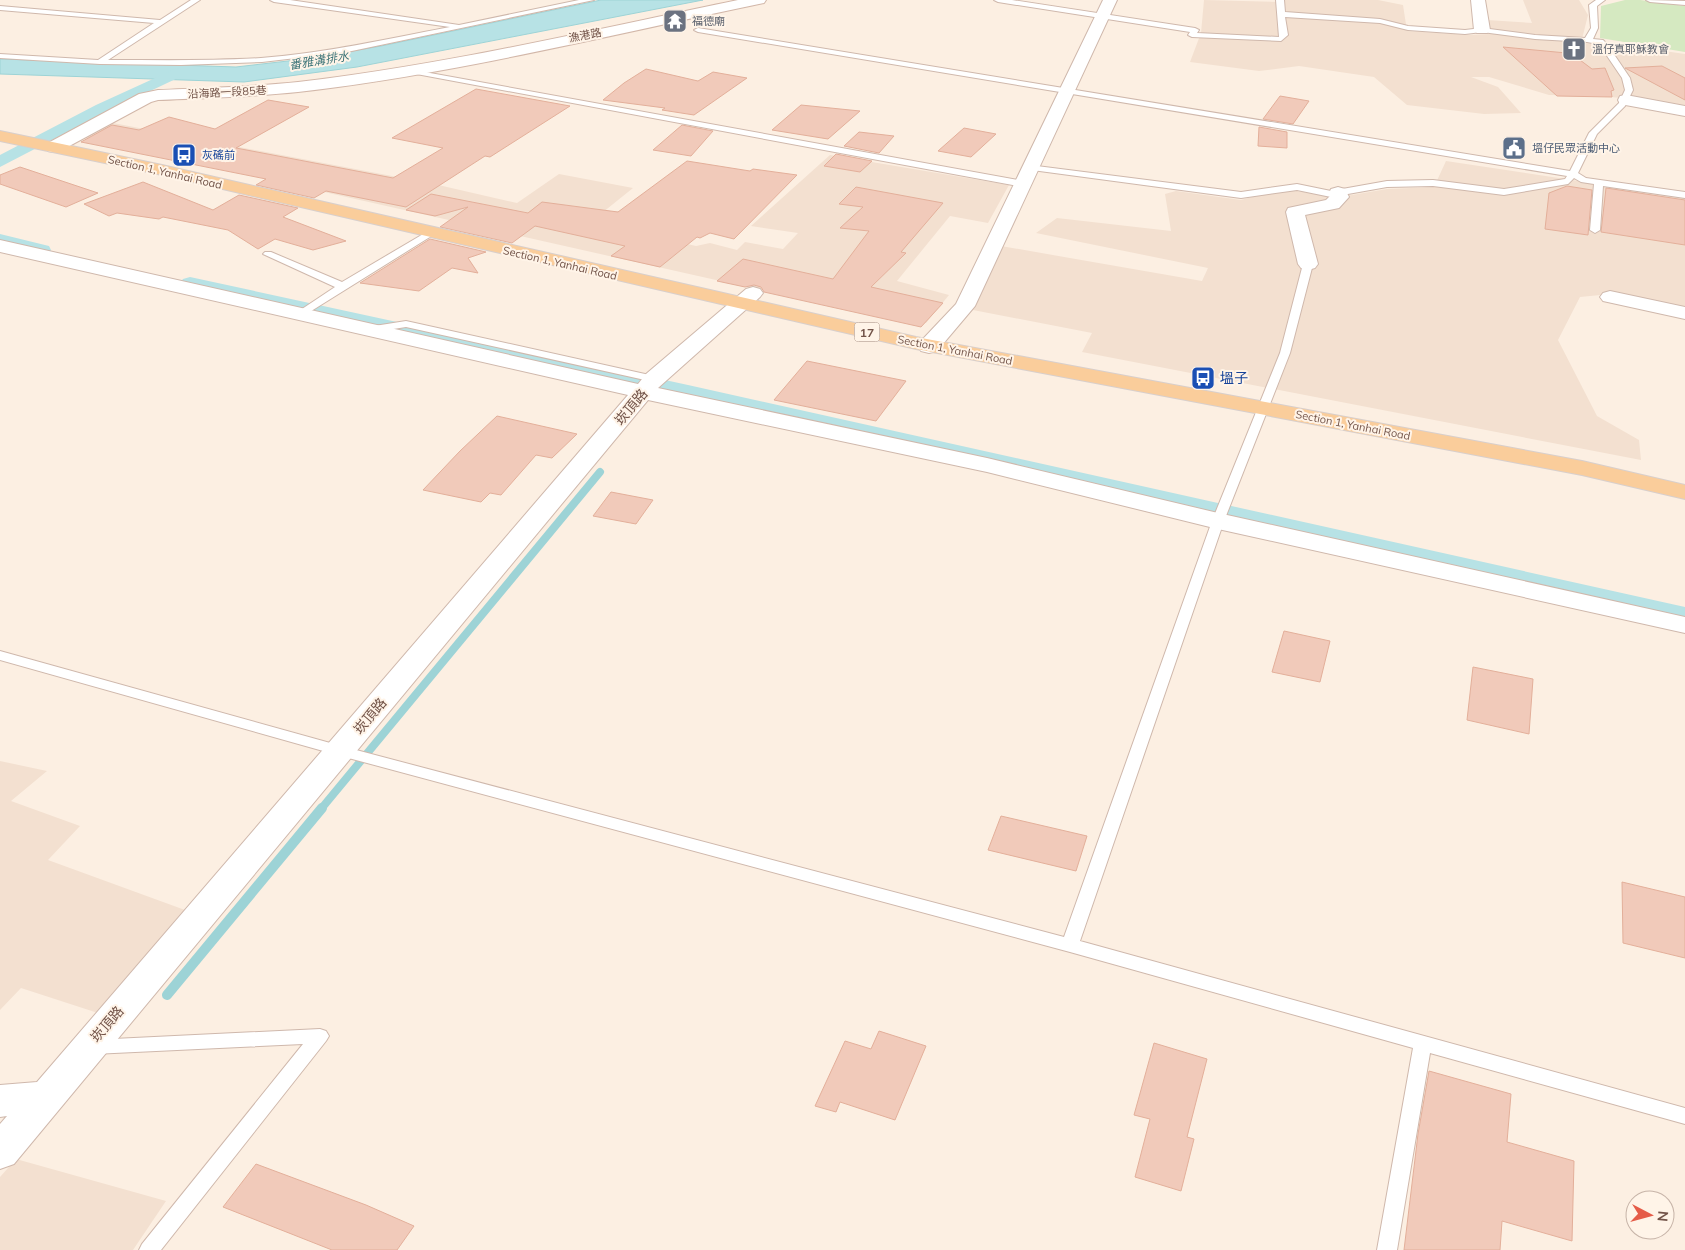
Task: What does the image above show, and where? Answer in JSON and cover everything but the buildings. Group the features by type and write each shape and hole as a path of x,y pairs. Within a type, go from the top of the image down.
{"main road":[{"name":"Section 1, Yanhai Road","path":"0,127 162,170 322,202 933,340 1267,403 1582,468 1685,492"},
{"name":"Section 1, Yanhai Road","path":"0,136 47,141"},
{"name":"Section 1, Yanhai Road","path":"322,202 430,234 462,234"},
{"name":"Section 1, Yanhai Road","path":"1267,403 1599,458 1685,477"}],"street":[{"name":"漁港路","path":"411,71 759,0"},
{"path":"1478,0 1482,30"},
{"path":"933,340 965,306 1032,167 1065,91 1106,8"},
{"name":"沿海路一段85巷","path":"47,141 144,98 158,95 250,91 318,85 411,71"},
{"path":"1626,100 1685,111"},
{"path":"1308,264 1296,212 1332,204 1340,197 1338,193"},
{"path":"0,246 300,316 649,386 1218,521 1685,625"},
{"path":"1610,297 1685,313"},
{"name":"崁頂路","path":"0,1152 649,386 747,298"},
{"path":"0,1101 48,1096"}],"lane":[{"path":"100,62 196,0"},
{"path":"274,0 456,25"},
{"path":"108,56 195,57 260,55 382,39 456,25 565,0"},
{"path":"0,56 100,62 182,63 262,60 347,50 590,0"},
{"path":"998,0 1106,8 1195,30 1192,35 1281,39 1284,35 1280,0"},
{"path":"1587,40 1594,35 1596,29 1593,5 1602,0"},
{"path":"1650,0 1685,3"},
{"path":"0,8 163,22"},
{"path":"1032,167 1241,195 1297,187 1331,194 1387,184 1433,183 1504,192 1568,181 1593,132 1626,100 1628,82 1600,42 1535,37 1482,30 1465,32 1408,28 1380,21 1281,14"},
{"path":"698,30 1573,174 1584,180 1685,195"},
{"path":"411,71 1023,184"},
{"path":"1595,230 1599,182"},
{"path":"300,316 430,234"},
{"path":"268,254 344,287"},
{"path":"1070,945 1218,521 1286,353 1308,264"},
{"path":"0,656 341,751 1070,945 1685,1116"},
{"path":"88,1047 320,1036 149,1250"},
{"path":"1387,1250 1423,1043"}],"shaded area":[{"path":"1204,0 1279,2 1281,0 1378,0 1403,5 1407,31 1470,35 1489,34 1487,20 1532,23 1523,0 1579,0 1588,15 1581,43 1622,45 1685,54 1685,105 1602,96 1549,95 1489,77 1471,77 1498,87 1521,113 1484,114 1407,105 1374,77 1299,66 1259,71 1190,62 1201,33"},
{"path":"113,123 434,184 517,203 559,174 633,188 592,221 602,222 618,211 658,220 644,234 696,246 710,243 737,250 745,242 783,249 798,233 751,226 830,155 1009,185 988,223 950,216 897,281 949,295 926,323 756,289 84,138"},
{"path":"1446,161 1685,197 1685,307 1621,293 1580,297 1558,340 1597,416 1639,440 1641,460 1082,352 1092,333 973,310 1001,246 1202,281 1208,268 1036,233 1057,218 1171,231 1165,194 1176,191 1241,200 1281,189 1340,197 1387,189 1434,187"},
{"path":"0,761 47,771 11,801 80,826 48,860 185,910 101,1014 21,988 0,1010"},
{"path":"16,1159 166,1201 133,1250 0,1250 0,1177"}],"green space":[{"path":"1625,0 1685,6 1685,52 1600,38 1601,6"}],"water":[{"name":"番雅溝排水","path":"601,0 703,0 357,67 244,82 0,74 0,59 236,67 305,59 381,46"}],"waterway":[{"path":"0,162 102,108 177,73"},
{"path":"0,240 42,250"},
{"path":"190,283 688,391 1685,615"},
{"path":"321,809 600,472"},
{"path":"167,995 322,808"}],"place":[{"name":"福德廟","path":"675,21"},
{"name":"溫仔真耶穌教會","path":"1574,49"},
{"name":"塭仔民眾活動中心","path":"1514,148"},
{"name":"灰磘前","path":"184,155"},
{"name":"塭子","path":"1203,378"}]}
